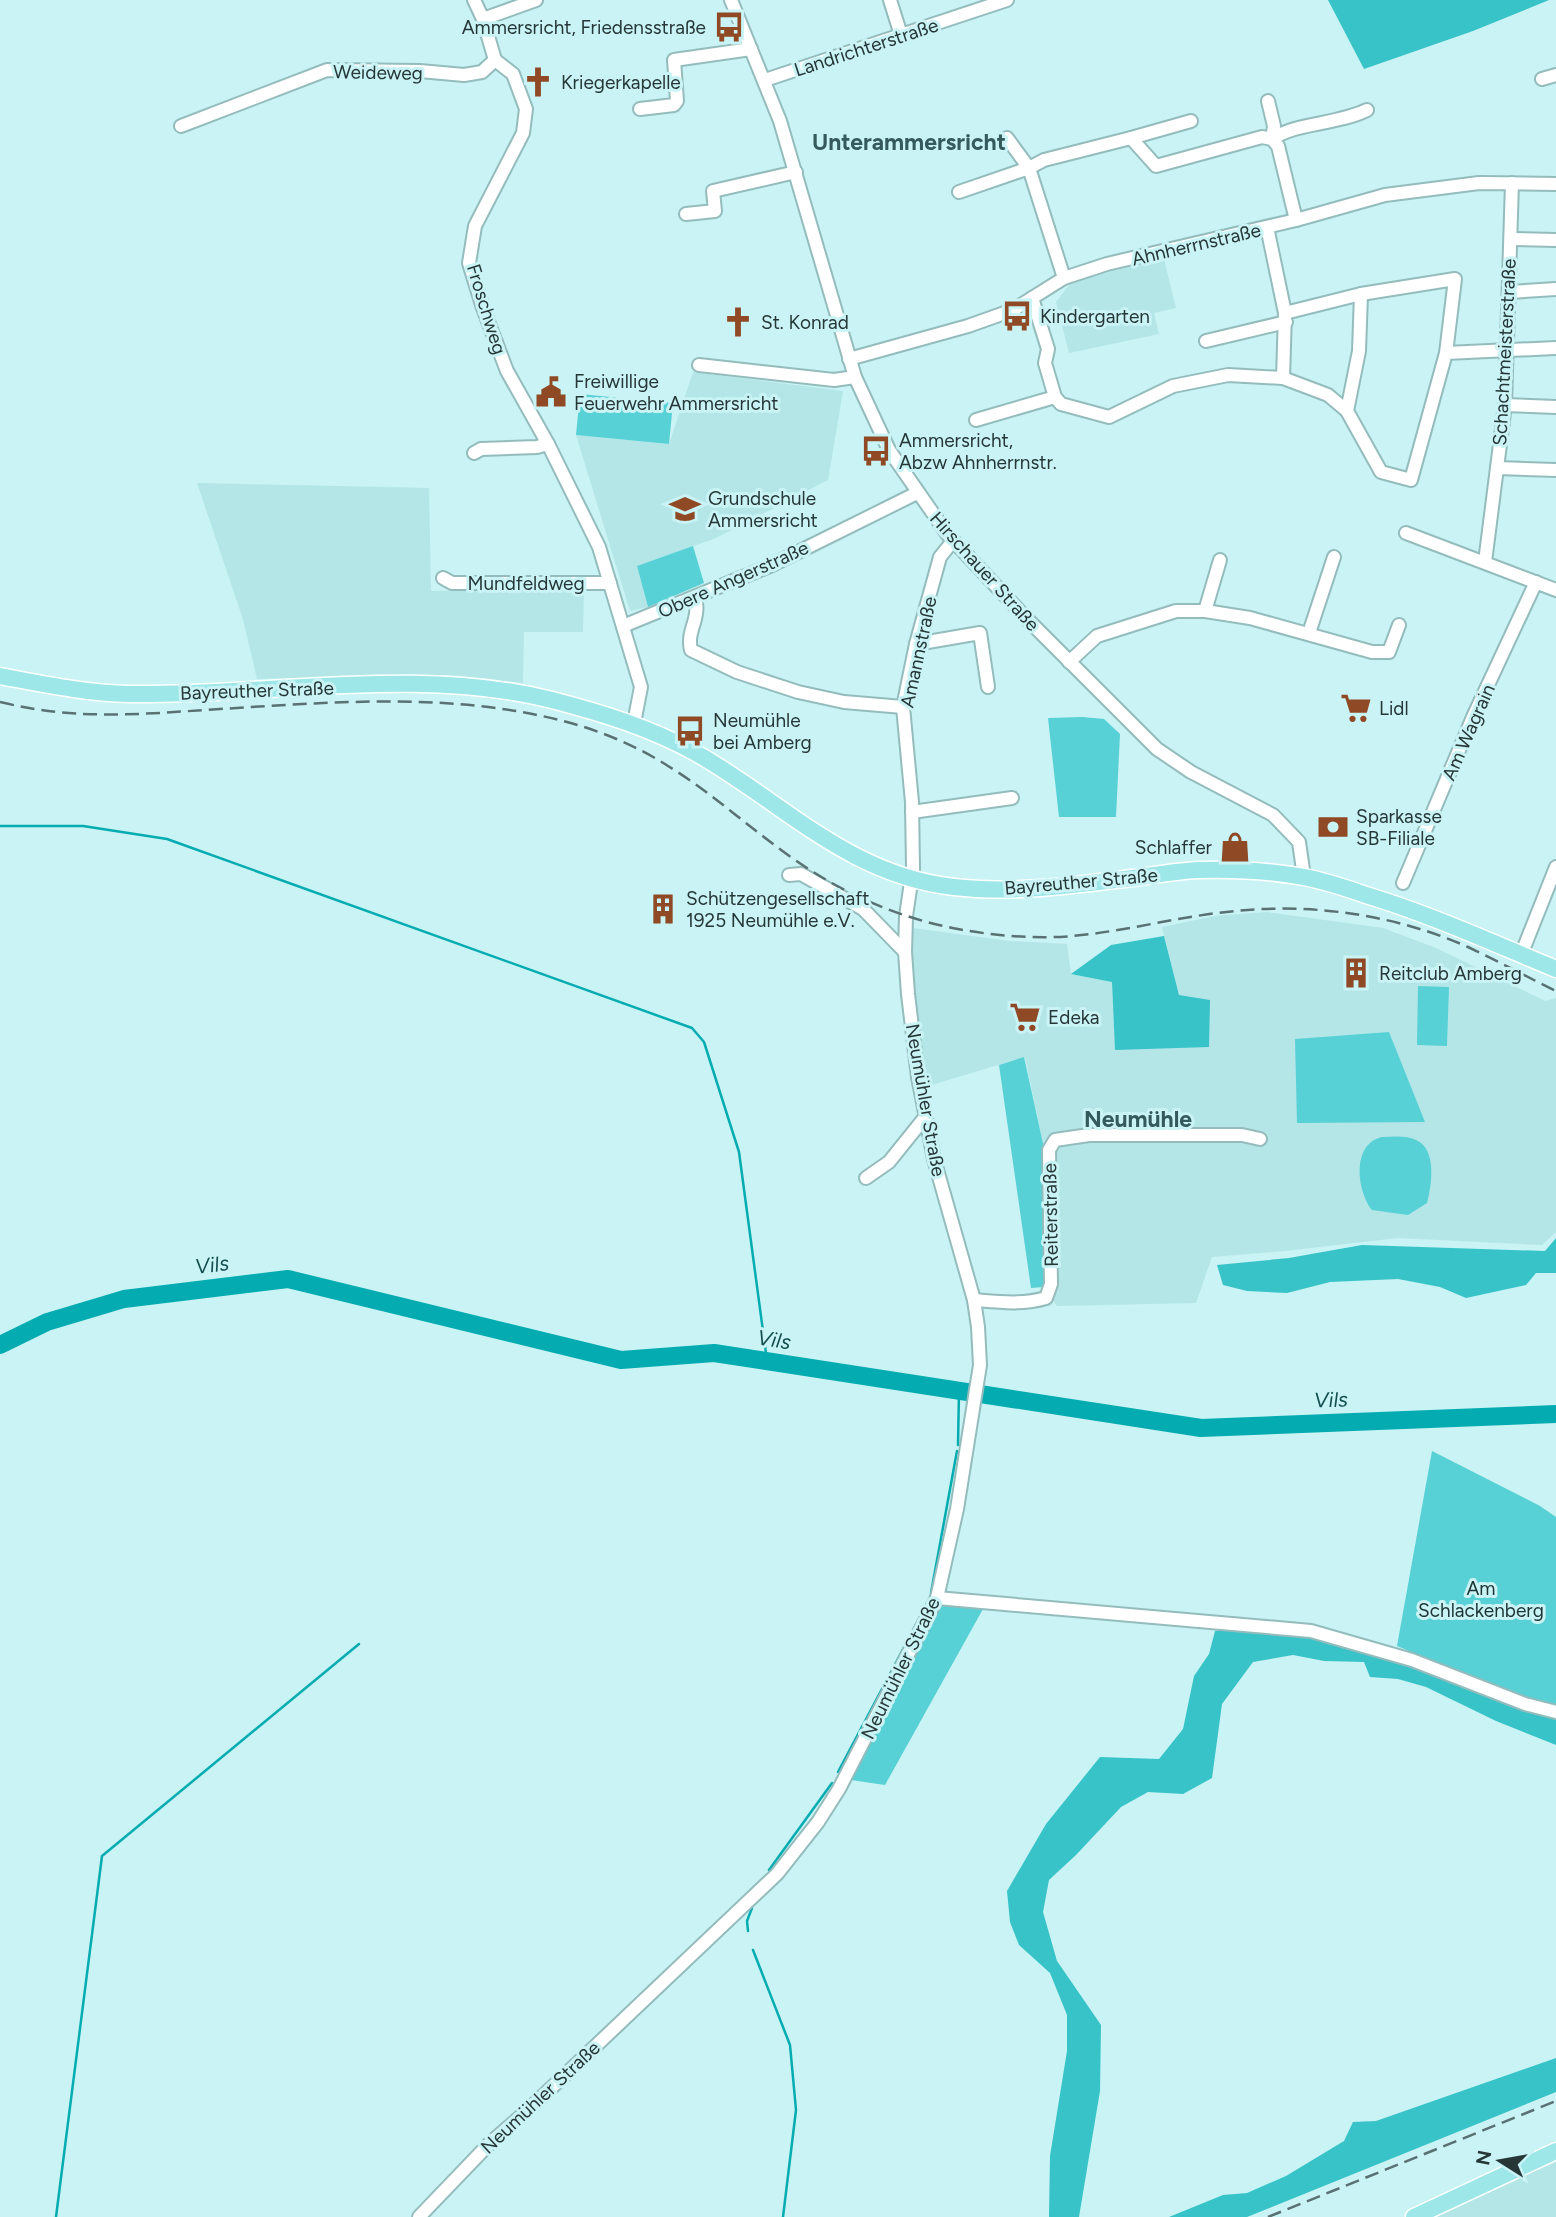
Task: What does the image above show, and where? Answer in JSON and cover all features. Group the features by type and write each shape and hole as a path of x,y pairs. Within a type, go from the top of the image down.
{"main road":[{"name":"Bayreuther Straße","path":"0,676 76,691 125,694 197,694 418,684 514,692 634,723 700,756 825,840 877,867 913,879 953,887 1010,890 1196,870 1267,872 1304,877 1404,906 1556,969"},
{"path":"1414,2217 1556,2151"}],"street":[{"path":"474,0 483,19 495,60"},
{"path":"483,19 536,0"},
{"name":"Hirschauer Straße","path":"731,0 765,80 796,172 855,377 889,450 917,493 953,541 1157,749 1191,772 1273,815 1299,842 1304,877"},
{"path":"890,0 901,36"},
{"name":"Landrichterstraße","path":"765,80 1007,0"},
{"path":"640,109 674,105 677,101 674,60 751,49"},
{"name":"Weideweg","path":"181,126 327,70 420,71 464,75 482,72 495,60"},
{"name":"Froschweg","path":"495,60 513,74 526,109 523,132 475,226 469,263 507,371 548,444 599,547 640,687 634,723"},
{"path":"1542,79 1556,75"},
{"path":"1268,101 1274,126 1272,139"},
{"path":"1272,139 1283,131 1349,118 1367,110"},
{"path":"959,192 1029,168 1044,160 1191,121"},
{"path":"1131,138 1156,166 1262,137 1272,139 1278,146 1296,220"},
{"path":"1007,138 1029,168 1065,278"},
{"path":"686,214 715,211 713,191 796,172"},
{"name":"Ahnherrnstraße","path":"849,359 968,326 1013,310 1065,278 1107,264 1296,220 1385,195 1479,183 1556,184"},
{"name":"Schachtmeisterstraße","path":"1485,562 1505,405 1512,183"},
{"path":"1266,227 1285,318 1283,378"},
{"path":"1511,239 1556,240"},
{"path":"1032,298 1048,349 1045,363 1055,397 1061,404 1109,417 1174,386 1228,375 1283,378 1328,395 1347,411 1381,472 1411,480 1447,353 1455,279 1361,294 1206,341"},
{"path":"1509,292 1556,289"},
{"path":"1347,411 1359,351 1361,294"},
{"path":"1447,353 1556,348"},
{"path":"699,365 834,380 855,377"},
{"path":"976,420 1055,397"},
{"path":"1505,405 1556,407"},
{"path":"474,453 481,449 537,447 548,444"},
{"path":"1497,468 1556,470"},
{"name":"Obere Angerstraße","path":"623,626 772,565 917,493"},
{"path":"1406,533 1556,590"},
{"name":"Amannstraße","path":"913,879 912,812 903,706 916,644 940,557 953,541"},
{"path":"1309,633 1334,557"},
{"path":"1205,611 1220,559"},
{"name":"Mundfeldweg","path":"443,579 452,583 610,583"},
{"name":"Am Wagrain","path":"1403,883 1473,717 1536,582"},
{"path":"695,597 698,610 689,643 691,650 701,657 798,692 844,702 903,706"},
{"path":"1069,662 1097,636 1176,611 1205,611 1250,618 1372,652 1388,652 1399,625"},
{"path":"916,644 980,633 988,687"},
{"path":"912,812 1012,798"},
{"path":"1521,955 1556,867"},
{"path":"789,875 802,874 863,909 905,952"},
{"name":"Neumühler Straße","path":"419,2217 488,2144 527,2111 777,1874 818,1822 839,1789 937,1598 957,1509 972,1416 979,1365 978,1327 974,1300 934,1159 914,1050 905,952 906,916 913,879"},
{"path":"866,1178 889,1162 926,1116"},
{"name":"Reiterstraße","path":"974,1300 1009,1303 1046,1298 1051,1284 1049,1150 1055,1140 1089,1135 1242,1135 1260,1139"},
{"path":"937,1598 1311,1631 1412,1660 1525,1704 1556,1712"}],"shaded area":[{"path":"1328,0 1549,0 1473,31 1364,69"},
{"path":"1164,259 1176,308 1154,313 1159,334 1069,353 1056,302 1072,281"},
{"name":"Grundschule Ammersricht","path":"693,372 843,391 828,480 716,538 637,566 648,607 630,611 576,435 669,444"},
{"path":"197,483 429,488 431,591 584,590 583,632 524,632 523,683 450,675 257,679 243,619"},
{"path":"1267,912 1383,928 1436,948 1545,1001 1556,998 1556,1232 1542,1245 1398,1238 1212,1257 1196,1303 1057,1306 1043,1287 1044,1148 1025,1057 925,1087 913,985 913,928 1009,941 1067,944 1071,974 1112,981 1115,1049 1179,995 1162,927 1215,916"},
{"path":"1164,936 1179,995 1210,1000 1209,1047 1115,1050 1112,982 1071,974 1111,945"},
{"path":"1556,1238 1556,1273 1536,1273 1526,1285 1466,1298 1440,1287 1398,1279 1330,1282 1287,1293 1247,1291 1223,1285 1217,1265 1289,1258 1362,1245 1545,1251"},
{"path":"1243,1628 1295,1632 1352,1643 1556,1716 1556,1745 1496,1721 1426,1687 1398,1679 1370,1677 1364,1662 1324,1661 1293,1655 1253,1662 1222,1704 1212,1778 1183,1794 1148,1792 1121,1807 1049,1880 1043,1912 1057,1961 1101,2025 1100,2091 1079,2217 1049,2217 1050,2156 1067,2051 1067,2015 1050,1973 1019,1945 1010,1922 1007,1891 1046,1824 1100,1757 1159,1759 1183,1729 1194,1676 1209,1654 1215,1631"},
{"path":"1556,2058 1556,2092 1247,2217 1169,2217 1223,2195 1247,2193 1286,2176 1344,2141 1353,2122 1376,2121"},
{"path":"1556,2160 1556,2217 1436,2217"}],"green space":[{"path":"580,394 673,403 669,444 576,435"},
{"path":"693,546 704,583 648,607 637,566"},
{"path":"1048,718 1104,719 1120,734 1116,817 1059,817"},
{"path":"1418,986 1449,987 1447,1046 1417,1045"},
{"path":"1389,1032 1425,1122 1297,1123 1295,1039"},
{"path":"1024,1057 1044,1148 1043,1287 1031,1288 999,1065"},
{"path":"1382,1137 1412,1138 1423,1145 1430,1159 1431,1178 1427,1203 1408,1215 1372,1210 1363,1192 1360,1180 1361,1158 1372,1141"},
{"name":"Am Schlackenberg","path":"1432,1451 1540,1506 1556,1517 1556,1705 1509,1692 1397,1646"},
{"path":"942,1604 983,1609 885,1785 851,1780"}],"waterway":[{"path":"0,826 83,826 167,839 692,1028 704,1042 739,1152 767,1361"},
{"name":"Vils","path":"0,1345 47,1322 124,1299 288,1279 621,1360 714,1353 1201,1428 1556,1414"},
{"path":"958,1445 959,1391"},
{"path":"931,1593 957,1451"},
{"path":"838,1772 928,1602"},
{"path":"56,2217 102,1856 359,1644"},
{"path":"769,1870 832,1783"},
{"path":"748,1931 747,1921 752,1908"},
{"path":"753,1950 790,2045 796,2110 783,2217"}],"railway":[{"path":"0,702 83,714 163,713 349,702 435,703 521,712 590,729 644,752 686,778 789,856 824,879 880,906 938,925 986,933 1059,937 1235,911 1324,910 1383,919 1441,936 1556,991"},
{"path":"1268,2217 1556,2101"}],"place":[{"name":"Ammersricht, Friedensstraße","path":"729,27"},
{"name":"Kriegerkapelle","path":"538,82"},
{"name":"Kindergarten","path":"1017,316"},
{"name":"St. Konrad","path":"738,322"},
{"name":"Freiwillige Feuerwehr Ammersricht","path":"551,392"},
{"name":"Ammersricht, Abzw Ahnherrnstr.","path":"876,451"},
{"name":"Grundschule Ammersricht","path":"685,509"},
{"name":"Lidl","path":"1356,708"},
{"name":"Neumühle bei Amberg","path":"690,731"},
{"name":"Sparkasse SB-Filiale","path":"1333,827"},
{"name":"Schlaffer","path":"1235,847"},
{"name":"Schützengesellschaft 1925 Neumühle e.V.","path":"663,909"},
{"name":"Reitclub Amberg","path":"1356,973"},
{"name":"Edeka","path":"1025,1017"}],"district":[{"name":"Unterammersricht","path":"909,142"},
{"name":"Neumühle","path":"1138,1119"}]}
